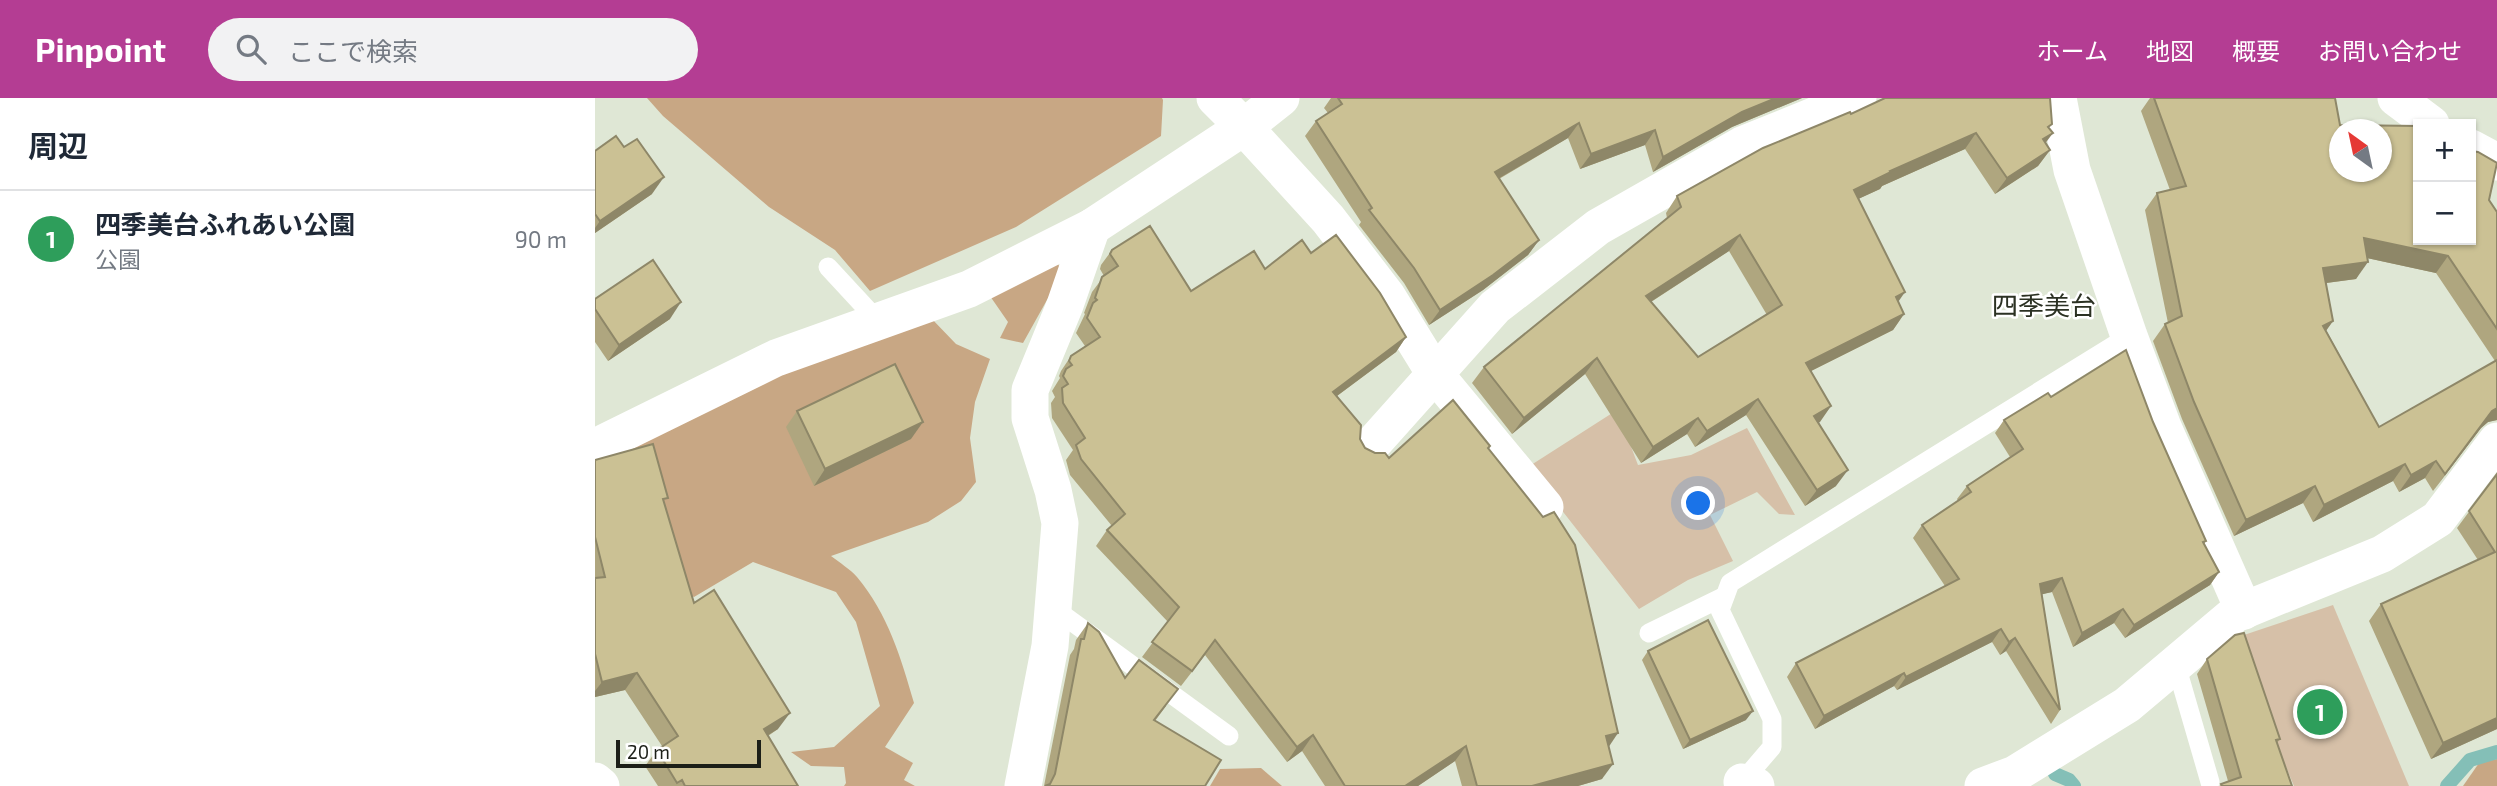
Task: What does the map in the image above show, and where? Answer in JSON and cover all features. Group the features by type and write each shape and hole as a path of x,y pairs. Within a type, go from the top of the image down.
{"street":[{"path":"1215,98 1328,219 1387,296 1435,374 1545,507"},
{"path":"595,447 776,358 969,289 1092,228 1244,127 1281,98"},
{"path":"1369,448 1495,307 1598,227 1742,145 1858,98"},
{"path":"2058,98 2072,170 2129,336 2163,427 2244,611"},
{"path":"2476,151 2497,162"},
{"path":"1023,786 1050,646 1060,523 1053,490 1030,418 1030,390 1092,228"},
{"path":"1999,780 2127,705 2235,614 2382,554 2438,519 2497,441"},
{"path":"595,780 601,786"}],"lane":[{"path":"828,267 878,321"},
{"path":"1743,785 1772,747 1772,719 1720,610 1730,583 2129,336"},
{"path":"1649,633 1725,596"},
{"path":"1052,607 1229,736"},
{"path":"2176,665 2210,782"}],"shaded area":[{"path":"647,98 1163,100 1161,136 1016,227 870,291 835,250 769,207 663,116"},
{"path":"1056,259 1062,273 1023,343 1000,338 1008,322 990,296"},
{"path":"931,318 956,344 990,359 975,402 970,438 976,482 961,501 928,522 831,556 857,577 877,606 898,653 914,703 885,747 913,763 904,780 915,786 844,786 844,767 811,766 791,752 834,747 880,706 856,622 836,592 753,562 694,597 681,590 605,459 752,385"},
{"path":"1617,410 1638,465 1691,455 1747,428 1795,515 1779,514 1757,492 1710,515 1733,561 1688,580 1639,609 1528,467"},
{"path":"2333,605 2409,786 2294,786 2232,639"},
{"path":"2497,759 2497,786 2463,786 2479,763"},
{"path":"1261,768 1282,786 1210,786 1220,769"}],"building":[{"path":"1338,98 1776,98 1742,112 1663,157 1655,130 1591,154 1579,123 1495,172 1539,240 1440,310 1414,268 1369,210 1372,208 1316,121 1342,104"},
{"path":"1885,98 2050,98 2052,124 2048,127 2053,133 2043,139 2050,150 2007,178 1976,133 1854,190 1905,292 1896,297 1904,314 1806,363 1831,406 1814,416 1848,470 1817,490 1758,399 1707,431 1698,418 1653,447 1597,358 1524,418 1484,367 1681,207 1677,196 1763,148 1850,112 1851,114","holes":["1740,235 1782,305 1698,357 1646,296"]},
{"path":"2154,98 2335,98 2339,119 2329,119 2329,182 2392,182 2392,126 2413,126 2413,245 2476,245 2476,152 2497,163 2489,200 2497,212 2497,329 2448,256 2364,238 2368,262 2323,268 2333,321 2323,326 2379,427 2497,360 2497,408 2445,474 2436,461 2411,475 2405,464 2324,505 2315,486 2246,520 2194,402 2165,324 2182,316 2157,193 2186,186"},
{"path":"616,136 624,147 637,139 664,177 600,221 595,214 595,151"},
{"path":"1150,226 1191,291 1254,251 1265,269 1302,240 1311,253 1336,235 1380,293 1406,337 1333,392 1361,425 1360,439 1365,448 1375,453 1385,453 1389,458 1453,400 1543,517 1554,512 1575,545 1618,733 1606,736 1613,764 1532,786 1477,786 1466,746 1405,786 1345,786 1313,735 1297,747 1215,640 1192,671 1152,642 1179,607 1107,530 1125,514 1081,459 1076,445 1085,438 1063,403 1062,388 1068,384 1063,376 1066,369 1072,365 1069,361 1071,356 1100,337 1087,318 1097,300 1095,298 1102,277 1118,266 1110,254 1112,250"},
{"path":"653,260 681,302 619,345 595,309 595,299"},
{"path":"2126,350 2153,422 2206,541 2203,542 2219,572 2134,625 2123,609 2082,633 2062,578 2040,584 2060,710 2015,638 2009,642 2001,629 1906,677 1904,673 1824,716 1796,663 1959,579 1922,525 1971,492 1967,486 2023,449 2004,420 2048,393 2051,397"},
{"path":"895,364 923,422 825,469 797,411"},
{"path":"653,444 668,498 663,499 694,603 714,590 790,713 764,729 798,786 685,786 682,780 677,783 657,750 678,736 637,673 602,682 595,654 595,578 605,577 595,537 595,460"},
{"path":"2497,474 2497,718 2443,743 2381,604 2495,552 2469,511"},
{"path":"1708,620 1753,711 1690,740 1648,651"},
{"path":"1088,623 1099,632 1125,678 1139,660 1178,689 1154,720 1221,760 1205,786 1045,786 1050,784 1055,774 1081,639 1084,639"},
{"path":"2244,633 2280,739 2276,740 2292,786 2221,784 2241,777 2207,659 2235,635"}],"waterway":[{"path":"2447,786 2470,760 2497,752"},
{"path":"2055,774 2069,780 2074,786"}],"place":[{"name":"四季美台ふれあい公園","path":"2320,712"}],"district":[{"name":"四季美台","path":"2044,306"}]}
